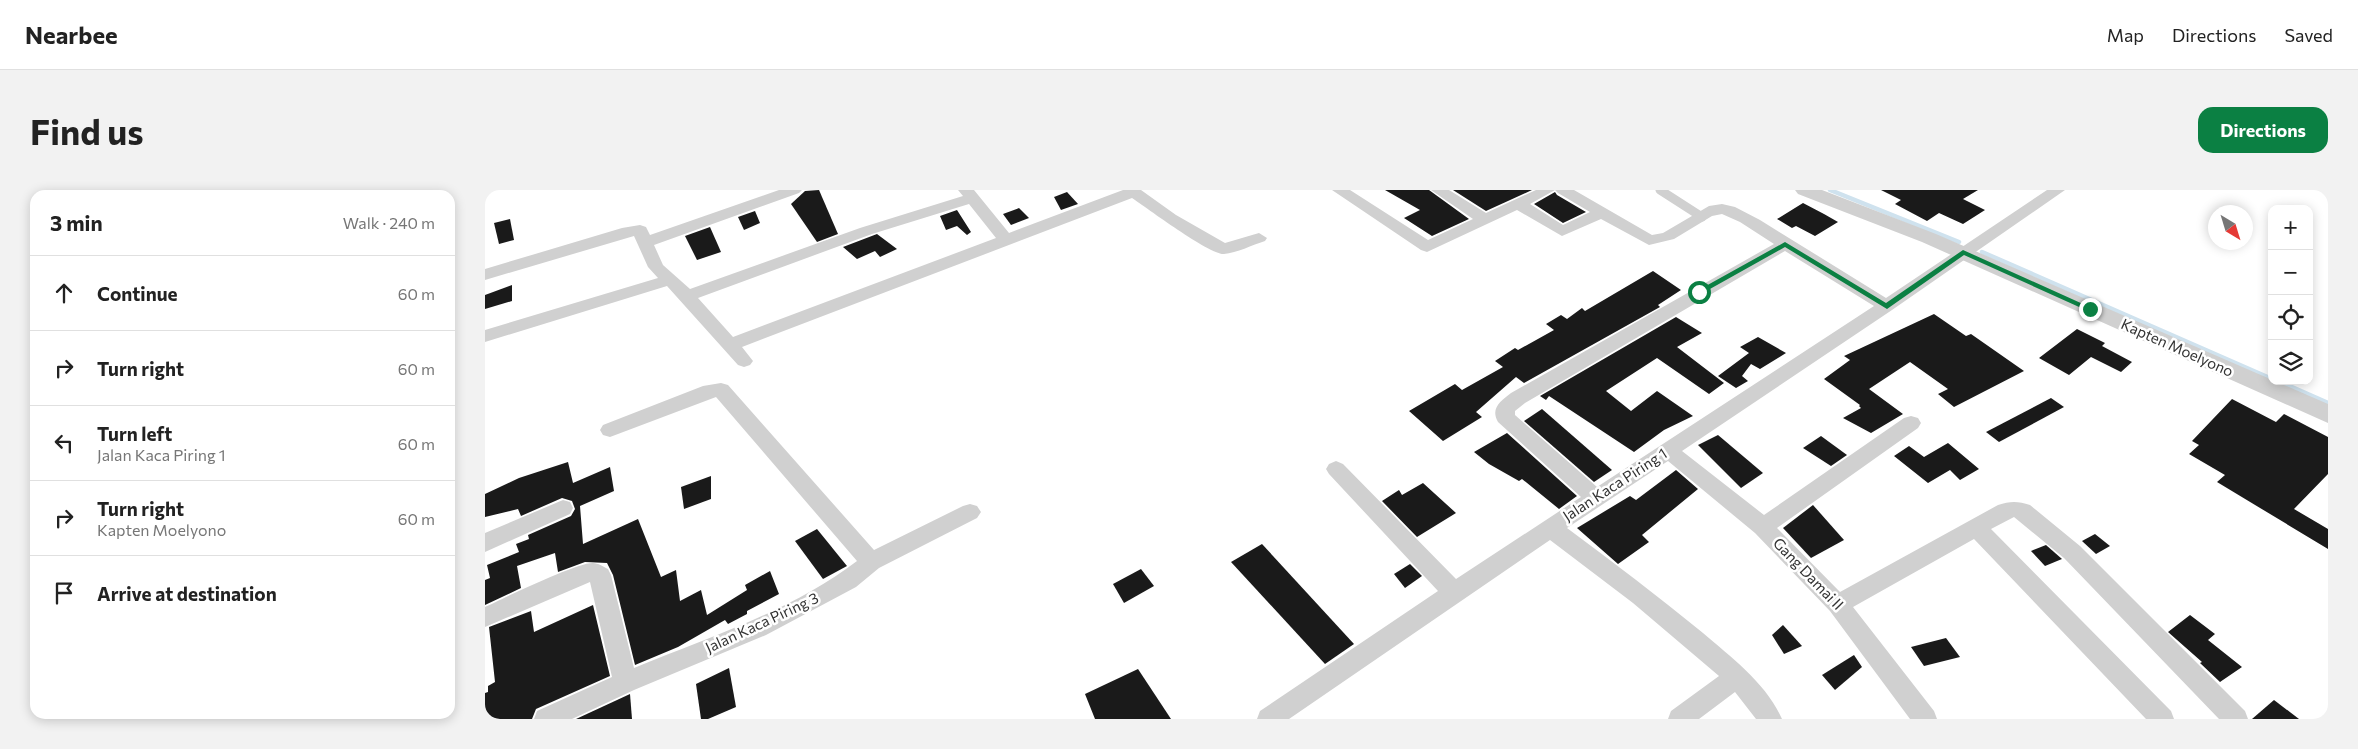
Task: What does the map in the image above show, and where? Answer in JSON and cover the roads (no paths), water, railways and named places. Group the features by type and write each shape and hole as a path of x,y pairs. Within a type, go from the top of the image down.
{"street":[{"path":"646,242 794,190"},
{"path":"1340,190 1427,247 1548,190"},
{"path":"1439,190 1485,220"},
{"path":"1563,190 1642,236 1655,241 1662,240 1717,209 1729,211 1887,306"},
{"name":"Kapten Moelyono","path":"1805,190 1963,252 2328,414"},
{"name":"Jalan Kaca Piring 1","path":"1269,719 1454,592 1887,306 1963,252 2057,190"},
{"path":"729,345 1133,191 1170,218 1223,249 1259,238"},
{"path":"687,296 969,194 1006,240"},
{"path":"1518,204 1562,231 1602,212"},
{"path":"485,276 640,230 656,267 687,296 744,361"},
{"path":"1596,498 1515,428 1505,417 1505,408 1518,398 1683,300 1785,244"},
{"path":"485,336 669,280"},
{"path":"610,430 710,391 721,390 871,562"},
{"path":"1763,527 1911,423"},
{"name":"Gang Damai II","path":"1669,450 1763,527 1838,604 1925,719"},
{"path":"1336,469 1454,592"},
{"path":"485,543 563,508"},
{"path":"1838,604 2005,511 2014,509 2023,511 2072,552 2236,719"},
{"name":"Jalan Kaca Piring 3","path":"545,719 625,682 758,628 848,580 871,562 970,512"},
{"path":"1976,527 2162,719"},
{"path":"1550,528 1639,593 1737,676 1756,698 1770,719"},
{"path":"485,617 581,575 593,572 600,575 625,682"},
{"path":"1680,719 1737,676"}],"lane":[{"path":"1660,190 1702,216"}],"waterway":[{"path":"1830,190 1959,242"},
{"path":"1982,252 2268,377"},
{"path":"2287,385 2328,403"}]}
